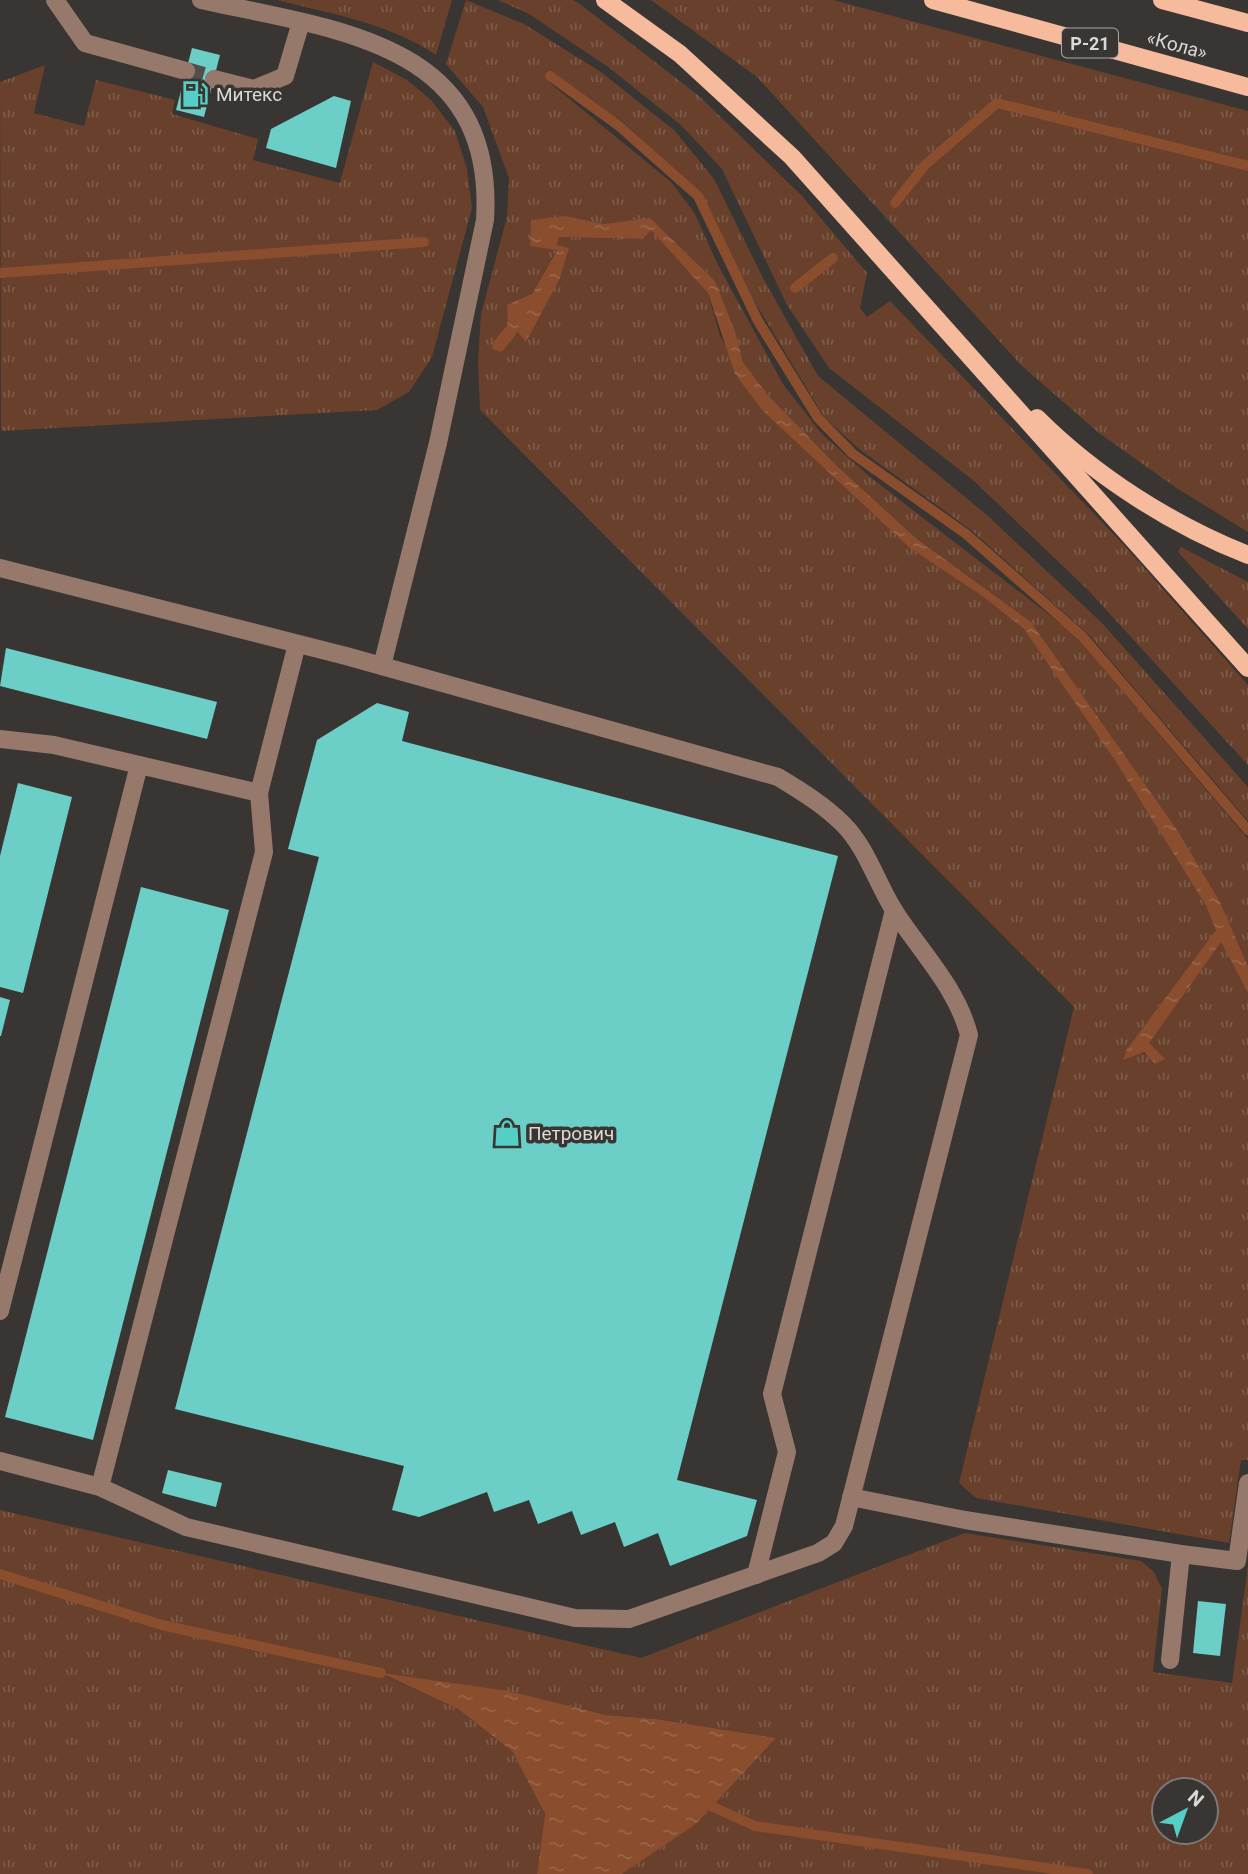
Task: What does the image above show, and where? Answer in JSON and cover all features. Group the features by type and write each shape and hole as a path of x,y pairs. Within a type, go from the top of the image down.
{"main road":[{"path":"605,0 680,54 792,157 903,285 1248,668"},
{"name":"«Кола»","path":"933,0 1248,87"},
{"name":"«Кола»","path":"1161,0 1248,23"},
{"path":"903,285 1047,428 1129,493 1224,545 1248,555"}],"lane":[{"path":"55,0 85,43 186,71"},
{"path":"201,0 366,39 434,76 462,109 478,143 487,184 485,220 438,443 382,666"},
{"path":"214,79 254,89 285,76 301,22"},
{"path":"0,568 382,666 778,777 814,799 845,825 869,861 894,910 962,1008 969,1035 844,1526 834,1543 818,1553 629,1619 575,1618 186,1527 100,1487 0,1461"},
{"path":"100,1487 264,852 258,793 297,644"},
{"path":"0,739 54,745 258,793"},
{"path":"0,1311 139,765"},
{"path":"756,1575 787,1452 772,1394 894,910"},
{"path":"851,1497 965,1520 1237,1561 1248,1483"},
{"path":"1170,1660 1181,1554"}],"green space":[{"path":"277,0 452,0 436,55 379,27"},
{"path":"466,0 524,24 601,72 675,131 714,179 763,278 818,376 988,516 1102,623 1248,787 1248,821 1088,634 971,530 859,449 824,417 747,289 700,193 624,123 546,71 550,83 671,182 694,212 718,265 783,384 821,433 870,477 1074,634 1248,839 1248,966 1220,902 1178,831 1031,622 917,539 837,466 767,394 743,362 735,331 715,281 650,219 604,224 566,216 532,227 530,245 557,249 532,294 494,341 502,352 518,332 527,341 569,248 557,245 559,237 643,239 651,229 708,293 720,336 763,411 1023,628 1116,762 1205,904 1216,930 1127,1049 1164,1059 1148,1043 1221,941 1248,993 1248,1460 1241,1460 1229,1543 976,1498 959,1483 1074,1007 480,410 478,361 481,314 507,217 509,178 483,107 446,64"},
{"path":"498,0 573,0 580,4 699,96 802,196 867,273 860,308 867,317 890,301 1123,544 1248,685 1248,765 1088,590 974,481 829,368 787,305 722,169 682,126 608,67 529,14"},
{"path":"651,0 833,0 1248,111 1248,532 1178,489 1099,433 1021,365 757,77"},
{"path":"373,62 407,80 431,100 455,131 467,169 472,208 432,357 409,392 377,410 1,431 0,82 45,65 34,113 84,126 96,80 175,100 172,114 258,139 253,160 340,183"},
{"path":"1181,547 1248,582 1248,629 1178,552"},
{"path":"0,1510 641,1658 965,1533 1141,1561 1154,1572 1162,1589 1153,1672 1232,1683 1248,1566 1248,1874 622,1874 696,1824 776,1738 656,1719 606,1715 509,1691 384,1675 458,1709 512,1751 545,1814 537,1874 0,1874"}],"water":[{"path":"566,216 604,224 650,218 715,281 735,331 743,362 767,394 837,466 917,539 1031,622 1178,831 1220,902 1248,966 1248,993 1221,942 1149,1043 1165,1059 1155,1064 1144,1052 1123,1060 1127,1049 1216,930 1205,904 1116,762 1023,628 981,595 910,548 763,411 735,374 708,293 651,230 643,239 559,237 557,245 569,248 560,278 526,342 518,332 502,352 492,349 494,341 508,324 507,305 532,294 557,250 530,246 531,220"},
{"path":"381,1673 509,1691 606,1715 656,1719 776,1738 696,1824 622,1874 537,1874 545,1814 512,1751 458,1709"}],"building":[{"name":"Митекс","path":"192,48 220,55 204,117 176,110"},
{"path":"334,96 351,101 336,168 266,148 271,129"},
{"path":"6,648 217,702 207,739 0,686"},
{"name":"Петрович","path":"377,703 409,712 402,741 838,856 677,1480 757,1500 747,1536 670,1566 658,1533 624,1547 615,1522 581,1535 572,1511 538,1524 529,1500 494,1512 487,1492 419,1517 392,1510 404,1466 175,1409 319,857 288,849 317,740"},
{"path":"18,783 72,797 23,993 0,987 0,856"},
{"path":"141,887 229,910 93,1440 5,1417"},
{"path":"0,997 10,1000 1,1036 0,1036"},
{"path":"168,1470 222,1483 216,1507 162,1493"},
{"path":"1198,1601 1226,1604 1220,1656 1193,1653"}],"waterway":[{"path":"550,76 619,126 698,196 758,321 818,418 853,454 966,534 1082,636 1248,830"},
{"path":"895,203 925,165 997,103 1248,166"},
{"path":"0,273 424,242"},
{"path":"795,288 833,258"},
{"path":"0,1574 162,1625 381,1673"},
{"path":"711,1806 755,1826 1088,1874"}],"tunnel":[{"path":"186,71 214,79"}],"place":[{"name":"Митекс","path":"195,94"},
{"name":"Петрович","path":"507,1133"}]}
